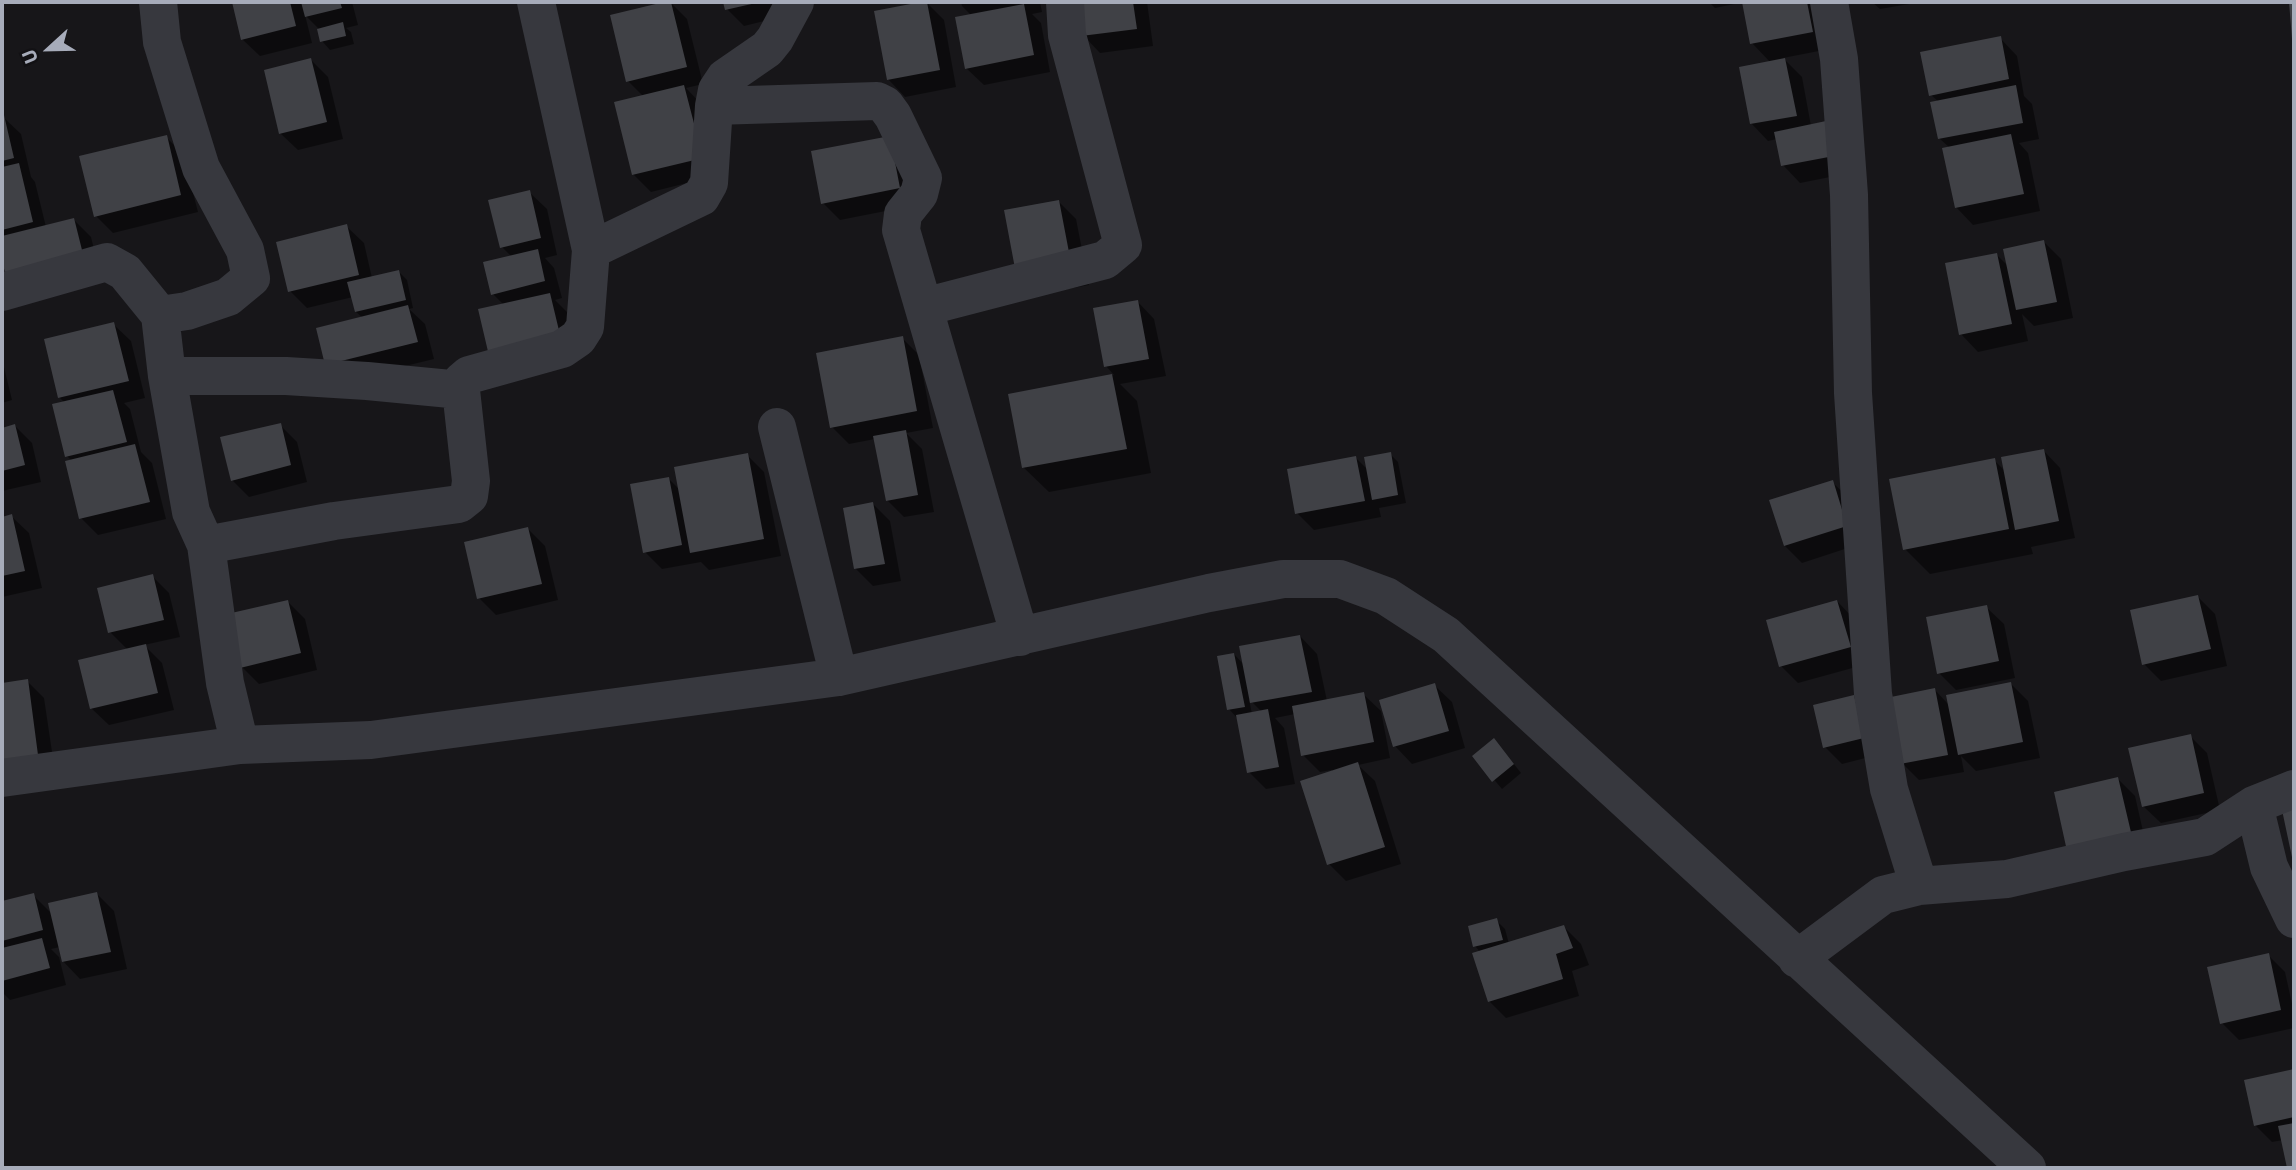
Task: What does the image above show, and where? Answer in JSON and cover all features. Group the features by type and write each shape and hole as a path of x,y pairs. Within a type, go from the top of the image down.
{"street":[{"path":"158,2 162,42 201,168 245,250 251,278 228,297 187,311 160,315"},
{"path":"206,545 334,522 459,504 469,496 471,481 462,381 469,375 562,349 578,338 584,327 591,250 536,2"},
{"path":"591,250 701,197 709,183 717,90 725,78 767,49 795,2"},
{"path":"924,307 1105,260 1123,244 1067,35 1065,2"},
{"path":"1829,2 1839,59 1849,195 1853,393 1873,694 1889,789 1919,886"},
{"path":"714,106 877,101 893,116 923,178 919,194 903,214 901,230 1020,637"},
{"path":"2,292 107,261 125,272 160,315 167,376 191,512 206,545 225,683 240,745"},
{"path":"167,376 285,376 461,390"},
{"path":"778,427 839,677"},
{"path":"2,778 240,745 371,740 839,677 1209,593 1283,579 1340,579 1386,596 1446,635 2027,1168"},
{"path":"1797,959 1883,895 1919,886 2007,879 2123,852 2205,837 2254,805 2294,789"},
{"path":"2254,805 2269,867 2294,919"}],"building":[{"path":"232,2 290,2 296,26 241,40"},
{"path":"301,2 340,2 342,8 305,17"},
{"path":"671,2 687,67 626,82 610,15"},
{"path":"723,2 756,2 756,3 725,10"},
{"path":"927,2 940,70 887,80 874,11"},
{"path":"1076,2 1133,2 1137,29 1081,36"},
{"path":"1742,2 1807,2 1813,32 1750,44"},
{"path":"2289,2 2294,2 2294,39 2292,39"},
{"path":"1024,4 1034,55 965,69 955,17"},
{"path":"343,22 346,36 320,42 317,29"},
{"path":"2001,36 2009,79 1929,96 1920,52"},
{"path":"311,58 327,122 279,134 264,70"},
{"path":"1785,58 1797,116 1750,124 1739,67"},
{"path":"684,85 703,158 632,175 614,102"},
{"path":"2016,85 2023,123 1938,139 1930,102"},
{"path":"4,115 14,158 2,161 2,116"},
{"path":"1826,121 1834,156 1781,166 1774,132"},
{"path":"2011,134 2024,194 1955,208 1942,148"},
{"path":"167,135 181,195 94,217 79,156"},
{"path":"890,136 900,188 821,204 811,151"},
{"path":"19,163 33,222 2,230 2,167"},
{"path":"530,190 541,238 500,248 488,200"},
{"path":"1059,200 1072,268 1017,279 1004,210"},
{"path":"74,218 86,266 8,284 2,261 2,236"},
{"path":"347,224 359,275 288,292 276,242"},
{"path":"2044,240 2057,302 2016,310 2003,249"},
{"path":"538,249 545,281 491,295 483,262"},
{"path":"1997,253 2012,324 1959,335 1945,263"},
{"path":"399,270 406,300 355,312 347,282"},
{"path":"550,293 562,343 490,360 478,309"},
{"path":"1138,300 1149,359 1104,367 1093,308"},
{"path":"408,305 418,342 325,365 316,328"},
{"path":"114,322 129,381 58,398 44,339"},
{"path":"903,336 917,411 830,428 816,353"},
{"path":"1112,374 1127,449 1022,468 1008,394"},
{"path":"113,390 127,442 65,457 52,404"},
{"path":"281,423 291,465 231,481 220,437"},
{"path":"15,424 25,465 2,471 2,428"},
{"path":"906,430 918,495 886,501 873,436"},
{"path":"135,444 150,502 79,519 65,461"},
{"path":"2044,449 2059,521 2015,530 2001,457"},
{"path":"1391,452 1398,495 1372,500 1364,457"},
{"path":"748,453 764,539 690,553 674,467"},
{"path":"1356,456 1365,501 1295,514 1287,469"},
{"path":"1995,458 2009,529 1903,550 1889,479"},
{"path":"669,477 682,545 643,553 630,484"},
{"path":"1833,480 1847,526 1784,546 1769,500"},
{"path":"873,502 885,564 854,569 843,508"},
{"path":"12,514 25,571 2,576 2,517"},
{"path":"528,527 542,584 477,599 464,542"},
{"path":"153,574 164,620 108,633 97,588"},
{"path":"2198,595 2211,649 2142,665 2130,610"},
{"path":"288,600 301,653 240,668 227,614"},
{"path":"1837,600 1851,647 1779,667 1766,620"},
{"path":"1987,605 1999,661 1937,674 1926,617"},
{"path":"1300,635 1312,692 1250,703 1239,646"},
{"path":"146,644 158,693 90,709 78,660"},
{"path":"1234,653 1245,707 1227,710 1217,656"},
{"path":"28,679 38,755 2,760 2,683"},
{"path":"2011,682 2023,742 1958,755 1946,695"},
{"path":"1435,683 1449,731 1393,747 1379,700"},
{"path":"1935,688 1948,755 1900,764 1886,698"},
{"path":"1364,692 1374,742 1301,756 1292,706"},
{"path":"1854,695 1864,738 1823,748 1813,705"},
{"path":"1268,709 1279,767 1247,773 1236,715"},
{"path":"2191,734 2204,793 2142,807 2128,748"},
{"path":"1494,738 1514,764 1492,782 1472,756"},
{"path":"1358,762 1385,847 1327,865 1300,781"},
{"path":"2118,777 2134,845 2069,860 2054,792"},
{"path":"2294,807 2294,862 2293,862 2282,810"},
{"path":"97,892 111,952 62,962 48,903"},
{"path":"34,893 43,930 2,941 2,901"},
{"path":"1497,918 1503,940 1473,947 1468,926"},
{"path":"1564,925 1573,948 1556,954 1563,979 1488,1002 1472,953"},
{"path":"42,938 50,968 2,981 2,948"},
{"path":"2269,953 2281,1010 2220,1024 2207,967"},
{"path":"2294,1069 2294,1117 2254,1126 2244,1080"},
{"path":"2294,1123 2294,1168 2287,1168 2278,1126"}]}
